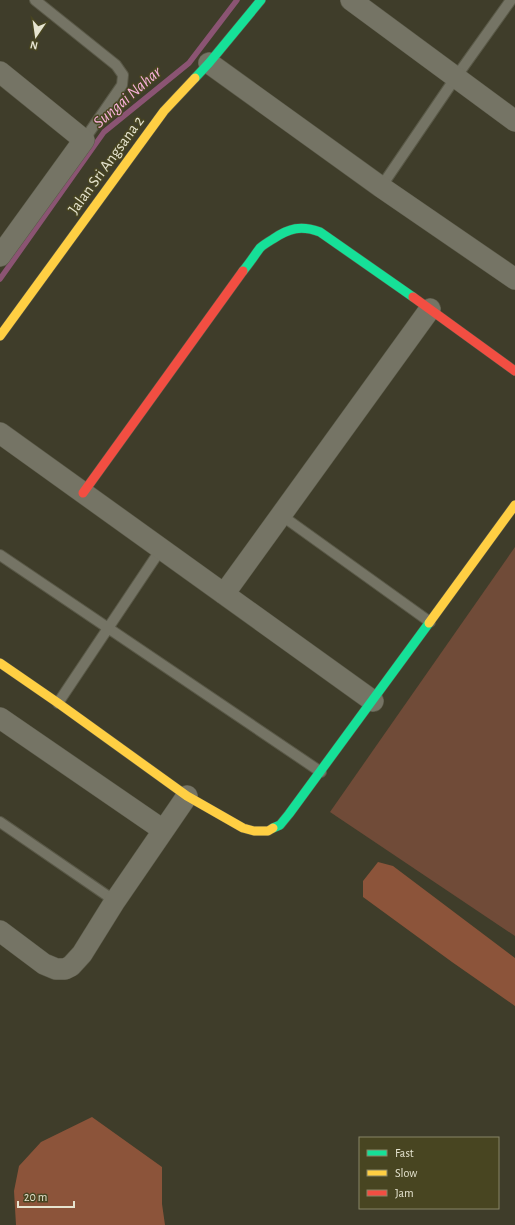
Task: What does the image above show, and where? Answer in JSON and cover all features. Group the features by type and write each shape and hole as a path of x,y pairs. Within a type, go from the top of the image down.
{"street":[{"name":"Jalan Sri Angsana 2","path":"0,336 164,111 209,63 261,0"},
{"path":"351,0 515,120"},
{"path":"209,63 381,187 515,279"},
{"path":"0,72 84,140 0,256"},
{"path":"83,493 261,247 280,233 293,229 310,228 320,232 430,309 515,372"},
{"path":"224,594 430,309"},
{"path":"0,434 373,701"},
{"path":"0,663 187,796 243,828 254,831 268,831 280,825 321,772 515,505"},
{"path":"0,718 163,830"},
{"path":"0,931 44,964 56,969 65,969 71,966 82,954 115,901 187,796"}],"lane":[{"path":"35,0 116,65 123,75 122,85 84,140"},
{"path":"381,187 456,77 511,1"},
{"path":"281,515 430,622"},
{"path":"58,703 161,549"},
{"path":"0,555 109,627 321,772"},
{"path":"0,822 115,901"}],"shaded area":[{"path":"515,547 515,936 330,812"},
{"path":"378,862 393,866 515,958 515,1006 363,897 363,881"},
{"path":"92,1117 162,1167 162,1204 165,1225 16,1225 14,1191 19,1166 41,1142"}],"waterway":[{"name":"Sungai Nahar","path":"0,279 104,132 189,63 237,0"}],"traffic: fast":[{"path":"195,78 261,0"},
{"path":"243,271 260,248 284,232 301,228 320,232 413,297"},
{"path":"273,828 280,825 289,814 429,623"}],"traffic: slow":[{"path":"0,336 164,111 195,78"},
{"path":"429,623 515,505"},
{"path":"0,663 187,796 243,828 254,831 268,831 273,828"}],"traffic: jam":[{"path":"83,493 243,271"},
{"path":"413,297 515,371"}]}
